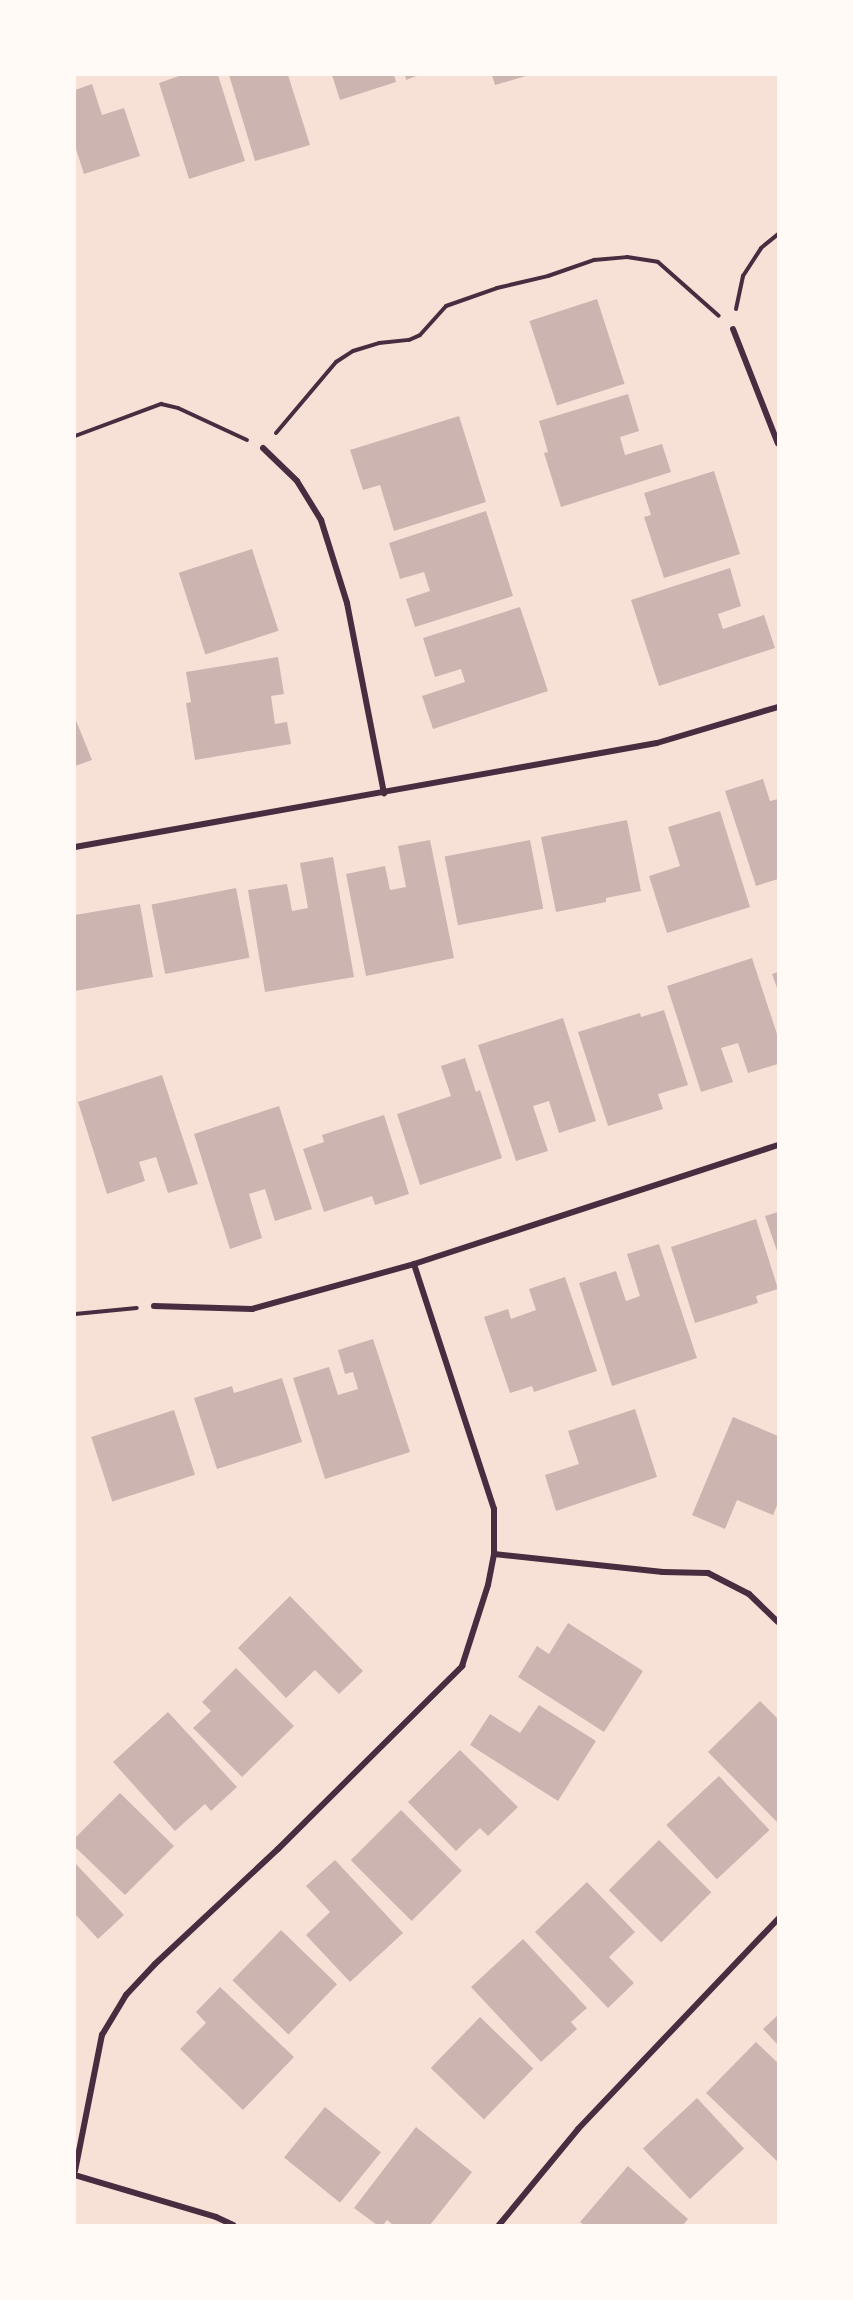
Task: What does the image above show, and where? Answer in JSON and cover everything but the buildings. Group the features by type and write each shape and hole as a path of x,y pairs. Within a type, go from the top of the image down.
{"street":[{"path":"733,329 778,444"},
{"path":"263,448 297,481 321,520 346,603 384,793"},
{"path":"75,847 657,743 778,707"},
{"path":"154,1306 252,1309 414,1264 778,1145"},
{"path":"233,2225 216,2217 75,2173 102,2035 126,1995 155,1964 278,1849 462,1666 488,1586 494,1554 494,1509 414,1264"},
{"path":"494,1554 663,1572 708,1573 749,1594 778,1622"},
{"path":"499,2225 578,2129 778,1919"}],"path":[{"path":"733,329 743,276 761,248 778,234"},
{"path":"75,436 161,404 178,408 263,448 336,362 352,351 379,343 409,340 420,336 446,306 497,288 548,276 594,260 627,257 658,262 733,329"},
{"path":"75,1314 154,1306"}]}
